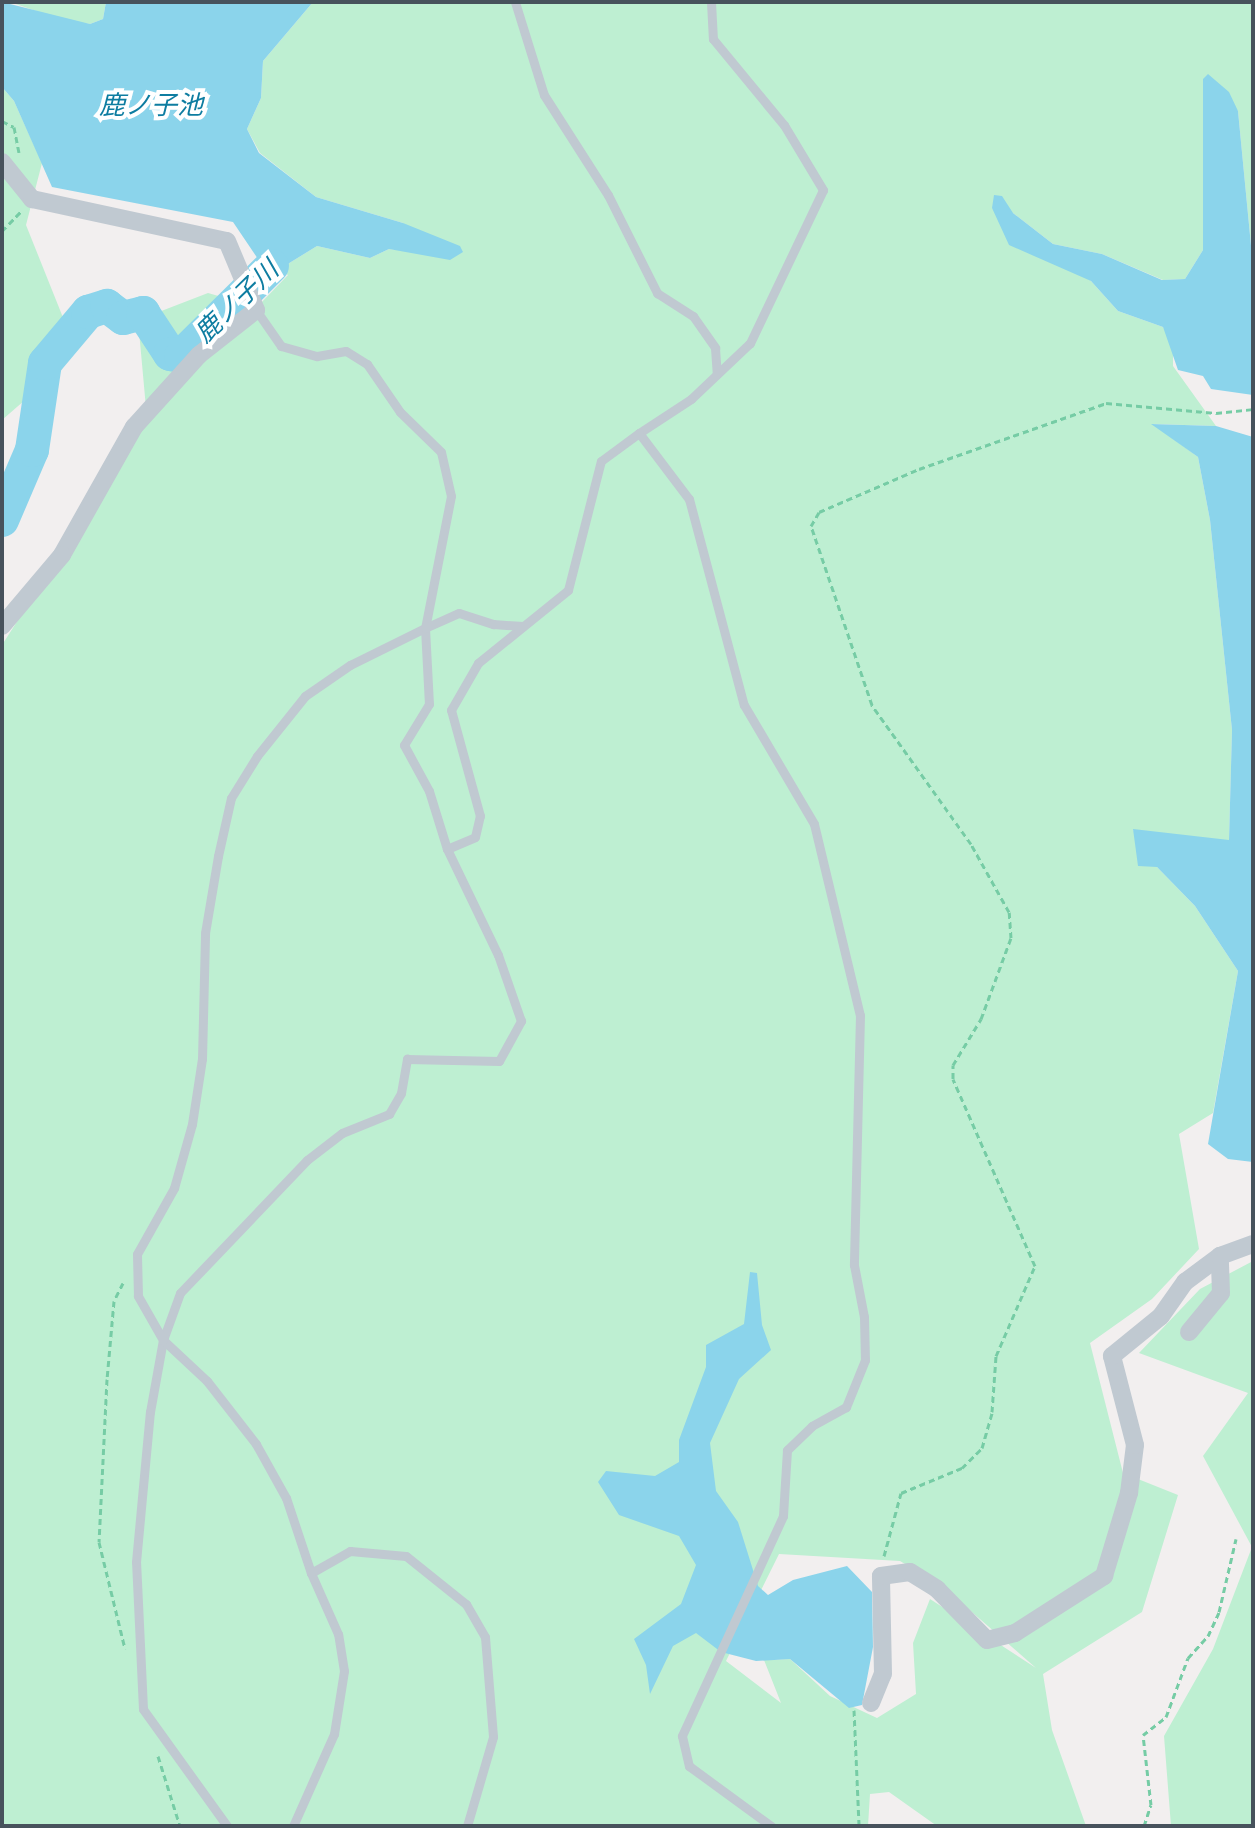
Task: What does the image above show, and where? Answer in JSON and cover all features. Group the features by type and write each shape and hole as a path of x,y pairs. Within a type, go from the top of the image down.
{"street":[{"path":"2,162 32,199 227,241 256,310 199,355 134,427 62,555 2,626"},
{"path":"871,1703 883,1674 881,1576 910,1572 924,1580 987,1640 1015,1633 1104,1576 1129,1493 1135,1445 1112,1356 1161,1316 1185,1282 1220,1256 1253,1244"},
{"path":"1189,1332 1221,1293 1220,1256"}],"lane":[{"path":"515,2 544,95 608,195 657,293 693,316 715,348 717,374"},
{"path":"447,849 475,837 480,816 451,710 478,663 568,590 601,461 691,399 750,343 823,190 784,125 713,39 711,2"},
{"path":"227,1826 143,1709 136,1562 150,1412 163,1340 180,1293 307,1160 342,1133 389,1114 401,1093 407,1059 499,1061 521,1021 498,955 447,849 429,791 404,745 429,704 425,628 451,496 441,452 400,412 367,364 346,351 317,356 281,346 256,310"},
{"path":"639,433 689,499 744,705 814,824 860,1015 854,1265 864,1317 865,1360 846,1407 812,1426 787,1450 783,1516 682,1736 689,1766 771,1826"},
{"path":"295,1824 334,1734 344,1671 338,1634 311,1573 286,1498 256,1444 207,1381 163,1340 138,1296 137,1254 174,1188 192,1124 202,1059 205,933 231,798 305,696 350,665 459,613 493,624 523,626"},
{"path":"311,1573 350,1551 406,1556 466,1604 485,1637 493,1737 467,1826"}],"path":[{"path":"881,1576 901,1493 962,1468 982,1448 992,1412 996,1356 1035,1266 953,1079 953,1065 981,1019 1011,938 1009,912 971,844 872,705 811,526 819,512 919,469 1106,403 1216,413 1253,409"},
{"path":"1144,1826 1151,1805 1143,1735 1166,1717 1188,1658 1214,1624 1236,1539"},
{"path":"859,1826 854,1710 871,1703"}],"green space":[{"path":"10,2 106,2 103,19 90,24 62,20"},
{"path":"313,2 1253,2 1253,266 1238,111 1203,79 1203,250 1185,279 1163,280 1102,254 1053,244 1013,213 992,208 1091,281 1118,311 1163,327 1173,345 1173,366 1216,426 1153,424 1198,457 1210,520 1232,730 1229,841 1133,830 1157,867 1195,906 1238,971 1213,1113 1179,1134 1199,1249 1152,1299 1090,1343 1123,1473 1178,1495 1142,1612 1043,1674 1052,1730 1086,1826 937,1826 889,1792 870,1794 868,1826 2,1826 2,645 147,419 138,320 208,293 257,307 288,275 278,270 317,246 370,258 389,249 417,252 403,223 316,197 260,153 247,129 261,98 263,61","holes":["779,1554 900,1561 942,1586 1036,1668 930,1599 913,1643 916,1694 877,1718 830,1696 790,1659 764,1660 781,1703 726,1661"]},
{"path":"2,87 14,101 42,163 26,225 66,325 25,400 2,420"},
{"path":"1253,1261 1253,1826 1171,1826 1164,1736 1213,1649 1252,1547 1203,1456 1248,1393 1139,1353 1200,1289"}],"water":[{"name":"鹿ノ子池","path":"2,2 90,24 103,19 106,2 313,2 263,61 261,98 247,129 259,153 316,197 403,223 460,246 463,252 450,260 389,249 370,258 317,246 278,270 272,282 245,300 231,291 258,259 233,222 52,187 14,101 2,87"},
{"path":"1208,74 1229,92 1238,111 1253,266 1253,395 1211,389 1203,376 1178,370 1163,327 1118,311 1091,281 1009,245 992,208 994,195 1002,196 1013,213 1053,244 1102,254 1162,280 1185,279 1203,250 1203,79"},
{"path":"1151,424 1216,426 1253,437 1253,1162 1228,1159 1208,1144 1238,971 1195,906 1157,867 1138,866 1133,829 1229,840 1232,730 1210,520 1198,457"},
{"path":"750,1272 757,1273 762,1325 771,1350 739,1379 710,1443 716,1491 738,1522 758,1586 768,1595 793,1580 847,1566 872,1592 873,1647 862,1705 849,1708 790,1659 756,1661 721,1652 696,1633 673,1646 650,1694 646,1665 634,1639 681,1604 696,1565 679,1536 619,1515 598,1482 606,1471 655,1476 679,1462 679,1440 706,1367 706,1345 744,1324"}],"waterway":[{"name":"鹿ノ子川","path":"2,520 32,450 45,363 88,312 107,306 123,318 143,313 170,354 181,356 272,266"}]}
